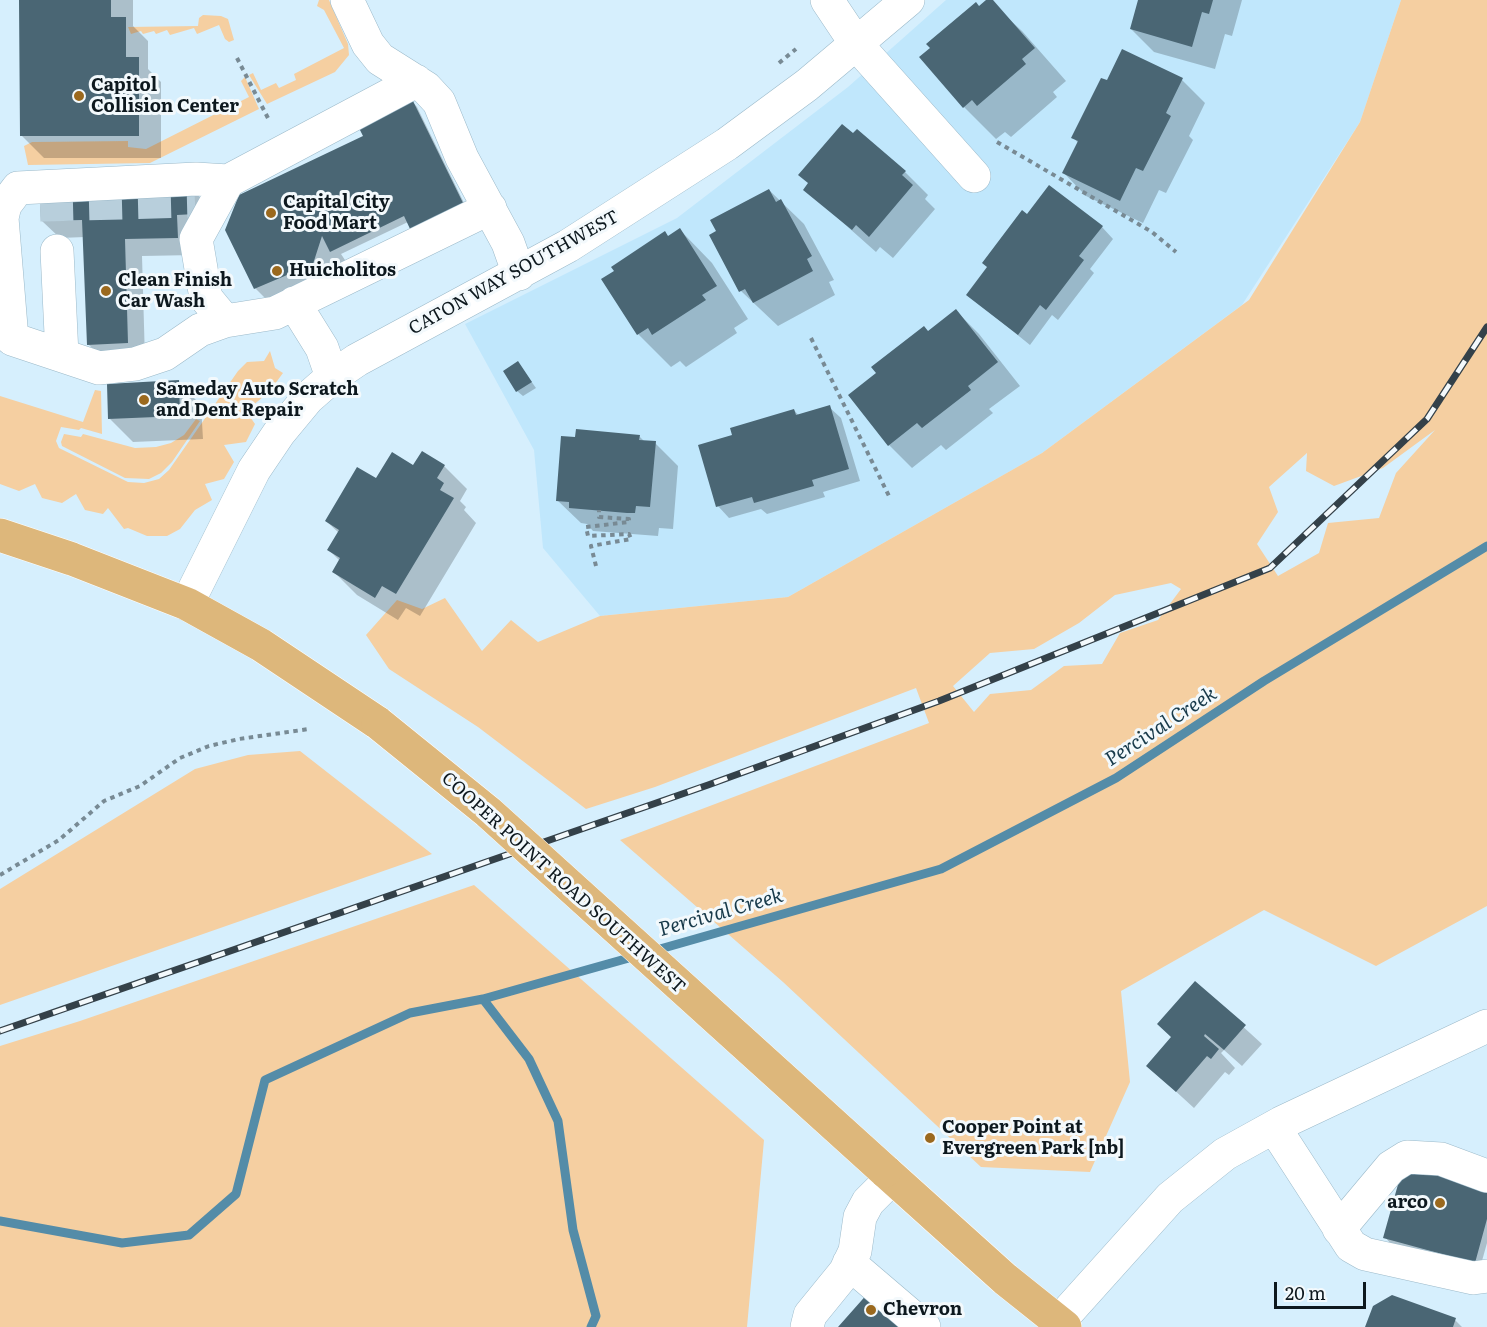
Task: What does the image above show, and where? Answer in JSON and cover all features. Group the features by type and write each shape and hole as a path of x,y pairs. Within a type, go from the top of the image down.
{"main road":[{"name":"COOPER POINT ROAD SOUTHWEST","path":"0,534 188,604 261,645 362,712 488,812 1005,1279 1059,1325"}],"street":[{"path":"347,0 368,44 380,59 426,88 439,102 462,158 508,243 519,274"},
{"path":"827,0 857,45 974,176"},
{"name":"CATON WAY SOUTHWEST","path":"188,604 254,470 279,432 308,398 332,377 357,360 519,274 609,221 727,144 857,45 908,0"},
{"path":"225,321 206,298 196,239 212,196 416,81"},
{"path":"212,196 196,179 18,188 5,206 3,241 12,339 99,368 135,364 165,354 200,330 225,321 275,313 490,208"},
{"path":"5,206 40,206"},
{"path":"57,251 62,356"},
{"path":"294,303 322,348 332,377"},
{"path":"1059,1325 1170,1198 1225,1154 1274,1127 1487,1026"},
{"path":"1274,1127 1351,1246 1365,1254 1473,1278 1487,1276"},
{"path":"1339,1229 1391,1167 1407,1157 1441,1159 1487,1176"},
{"path":"807,1327 810,1315 838,1281 849,1263 855,1251 860,1217 889,1174"},
{"path":"849,1263 924,1327"}],"path":[{"path":"237,58 275,130"},
{"path":"997,142 1152,232 1176,252"},
{"path":"811,338 889,496"},
{"path":"596,566 591,546 631,539 628,534 588,536 586,527 629,522 629,519 598,517 599,510"},
{"path":"0,875 59,840 104,801 140,786 180,758 209,746 239,739 309,729"}],"shaded area":[{"path":"319,0 329,0 348,44 349,55 335,72 267,104 249,75 253,73 261,90 276,83 279,88 296,80 294,74 344,48 324,10 317,6"},
{"path":"946,0 1401,0 1360,122 1242,305 1042,453 788,597 600,616 543,548 534,450 465,324 677,218 848,87"},
{"path":"1401,0 1487,0 1487,906 1376,966 1264,910 1121,991 1130,1082 1090,1172 981,1167 783,982 620,840 929,723 916,688 655,787 586,809 478,727 389,669 366,635 397,600 422,609 445,598 482,651 511,620 538,642 600,616 788,597 1042,453 1249,300 1360,122","holes":["1435,430 1396,473 1379,518 1328,523 1319,553 1278,576 1257,544 1278,512 1269,487 1307,453 1306,471 1334,486 1383,468","1171,583 1181,589 1158,620 1120,633 1102,664 1064,666 1031,690 990,694 974,712 953,686 990,653 1034,649 1079,623 1115,595"]},
{"path":"203,15 221,16 228,19 234,40 229,42 225,39 219,25 197,34 194,28 170,35 167,30 156,34 154,31 143,34 141,31 131,34 128,27 198,26 199,18"},
{"path":"245,77 259,109 150,163 28,165 24,146 32,142 128,141 128,147 146,149 249,97 241,81"},
{"path":"270,351 275,368 283,373 269,392 246,411 255,424 246,442 224,445 234,462 224,479 205,484 212,500 195,510 180,529 167,536 147,536 128,528 124,529 108,508 103,514 85,510 76,494 62,503 42,498 35,484 19,491 0,484 0,396 83,422 95,390 101,391 102,434 81,428 79,430 61,427 56,441 59,448 128,482 144,483 159,479 169,470 238,371 247,362 264,361"},
{"path":"196,419 200,421 172,462 161,473 149,479 125,478 62,446 61,442 64,434 81,437 83,434 135,448 156,447 171,443 184,435"},
{"path":"300,751 432,854 0,1005 0,889 195,769 248,755"},
{"path":"474,885 764,1140 747,1327 0,1327 0,1046 80,1021"}],"building":[{"name":"Capitol Collision Center","path":"19,0 111,0 111,17 126,17 126,57 139,57 139,136 20,136"},
{"path":"986,0 993,0 1035,48 1022,59 1026,64 977,106 972,100 963,108 919,57 930,48 926,44 976,2 979,6"},
{"path":"1138,0 1213,0 1209,14 1202,12 1192,47 1130,29"},
{"path":"1122,49 1183,78 1166,113 1171,116 1143,171 1136,168 1120,201 1062,173 1078,141 1071,138 1101,78 1107,80"},
{"path":"412,99 464,205 411,231 404,216 330,252 322,236 313,264 254,289 225,230 239,195 363,136 358,126"},
{"path":"842,124 853,133 857,129 906,171 902,175 913,185 869,237 856,225 852,230 803,190 808,183 798,175"},
{"path":"1049,185 1103,226 1079,256 1084,260 1046,310 1040,305 1018,335 966,295 987,267 982,263 1022,210 1027,214"},
{"path":"769,189 776,202 781,199 812,256 807,259 813,271 753,303 745,289 739,292 709,235 716,231 710,220"},
{"name":"Clean Finish Car Wash","path":"194,190 195,214 177,215 178,238 125,239 128,343 87,345 82,220 41,221 40,195"},
{"path":"680,228 717,286 702,295 706,300 652,335 648,328 637,335 601,279 614,271 611,267 665,231 668,236"},
{"path":"956,309 998,362 968,386 971,390 922,428 917,423 888,446 848,395 876,373 871,367 924,326 928,331"},
{"path":"518,361 532,382 516,392 503,371"},
{"name":"Sameday Auto Scratch and Dent Repair","path":"179,380 180,416 108,419 107,384"},
{"path":"830,405 849,469 812,480 814,486 754,503 752,497 716,507 698,445 732,435 730,428 794,409 796,415"},
{"path":"576,429 640,435 639,440 656,441 650,507 636,506 635,513 627,513 569,508 569,502 556,501 561,436 575,437"},
{"path":"422,451 445,465 437,478 444,483 440,490 454,498 396,594 382,586 375,598 332,572 340,558 327,550 339,530 325,521 357,467 376,478 392,452 413,465"},
{"path":"1195,981 1246,1025 1224,1050 1205,1034 1204,1036 1219,1049 1211,1059 1207,1056 1176,1092 1146,1066 1171,1037 1157,1024"},
{"name":"arco","path":"1404,1163 1487,1186 1487,1219 1475,1263 1383,1238"},
{"name":"Chevron","path":"869,1292 908,1327 838,1327"},
{"path":"1392,1295 1456,1318 1453,1327 1365,1327 1373,1306"}],"waterway":[{"name":"Percival Creek","path":"653,951 941,869 1116,778 1264,681 1487,546"},
{"name":"Percival Creek","path":"0,1221 122,1243 189,1235 236,1194 265,1080 410,1013 483,999 636,956"},
{"path":"483,999 529,1059 558,1121 573,1230 596,1316 591,1327"}],"tunnel":[{"path":"40,205 195,201"}],"railway":[{"path":"0,1031 708,785 939,701 1270,568 1427,419 1487,327"}],"place":[{"name":"Capitol Collision Center","path":"79,96"},
{"name":"Capital City Food Mart","path":"271,213"},
{"name":"Huicholitos","path":"277,271"},
{"name":"Clean Finish Car Wash","path":"106,291"},
{"name":"Sameday Auto Scratch and Dent Repair","path":"144,400"},
{"name":"Cooper Point at Evergreen Park [nb]","path":"930,1138"},
{"name":"arco","path":"1440,1203"},
{"name":"Chevron","path":"871,1310"}]}
